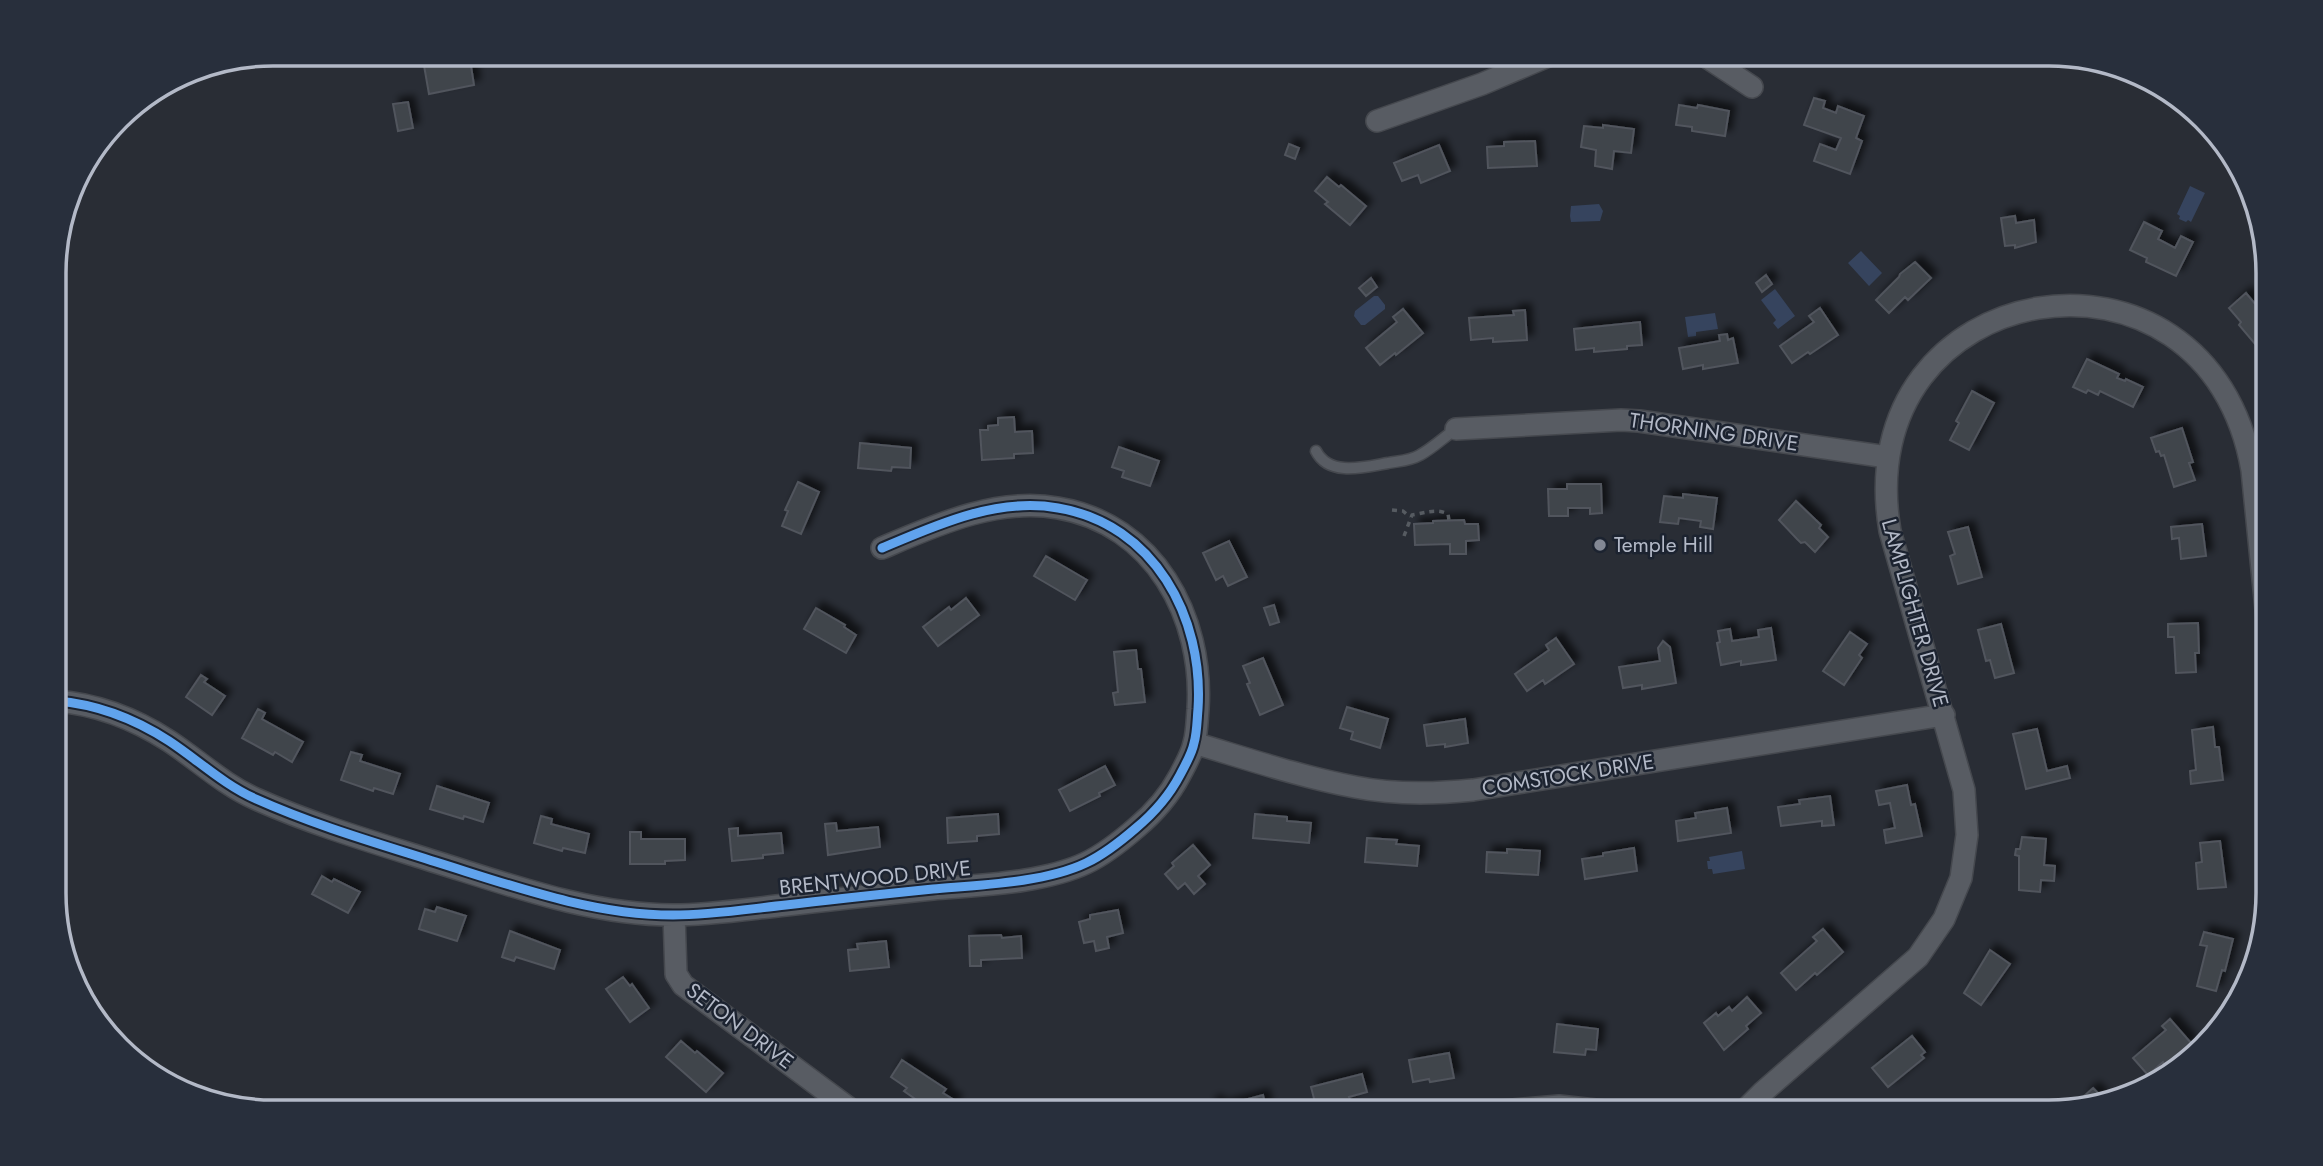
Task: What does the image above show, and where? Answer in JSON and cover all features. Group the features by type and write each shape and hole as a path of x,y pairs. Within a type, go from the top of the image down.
{"street":[{"path":"1377,121 1524,66"},
{"path":"1720,66 1752,87"},
{"name":"LAMPLIGHTER DRIVE","path":"1756,1099 1905,970 1931,941 1944,919 1961,878 1967,835 1964,790 1890,531 1885,481 1887,457 1903,409 1915,387 1948,350 1979,328 2013,313 2062,304 2112,310 2136,317 2180,341 2199,358 2229,397 2248,443 2256,510"},
{"name":"THORNING DRIVE","path":"1456,429 1639,421 1887,457"},
{"name":"BRENTWOOD DRIVE","path":"66,703 102,709 133,721 168,740 214,774 253,798 359,838 505,884 619,912 674,915 733,911 998,883 1053,874 1086,863 1121,842 1156,811 1178,778 1195,743 1199,677 1188,621 1181,604 1158,568 1130,540 1113,528 1081,514 1037,506 1013,507 971,515 882,548"},
{"name":"COMSTOCK DRIVE","path":"1195,743 1356,788 1434,794 1944,715"},
{"name":"SETON DRIVE","path":"674,915 676,974 683,985 837,1100"}],"lane":[{"path":"1316,451 1324,461 1337,467 1365,467 1417,456 1456,429"}],"path":[{"path":"1391,510 1403,511 1410,517"},
{"path":"1410,517 1437,510 1448,514 1449,520"},
{"path":"1404,536 1410,517"}],"water":[{"path":"2190,186 2205,193 2191,222 2186,222 2179,219 2177,214"},
{"path":"1599,204 1603,211 1600,221 1571,222 1571,206"},
{"path":"1861,251 1882,273 1869,286 1848,263"},
{"path":"1775,289 1795,316 1778,329 1773,323 1776,320 1761,300"},
{"path":"1374,296 1378,296 1385,309 1365,325 1361,325 1354,316 1355,311"},
{"path":"1715,313 1718,329 1696,332 1696,336 1688,337 1685,317"},
{"path":"1742,851 1745,869 1713,874 1712,869 1708,869 1709,857"}],"building":[{"path":"424,67 471,67 474,85 429,94"},
{"path":"1814,98 1825,101 1823,108 1836,113 1838,106 1864,116 1856,138 1862,141 1850,174 1814,161 1820,144 1836,150 1841,138 1804,125"},
{"path":"408,102 413,128 398,131 393,104"},
{"path":"1679,105 1697,108 1698,105 1729,111 1725,136 1692,131 1692,127 1676,125"},
{"path":"1603,125 1634,129 1631,153 1614,151 1612,169 1595,166 1596,150 1581,147 1584,126 1603,128"},
{"path":"1535,141 1537,166 1488,168 1487,147 1504,146 1504,142"},
{"path":"1289,144 1299,148 1295,159 1285,155"},
{"path":"1439,145 1450,171 1421,183 1418,175 1402,181 1394,163"},
{"path":"1327,177 1366,206 1350,225 1325,204 1328,202 1315,191"},
{"path":"2015,216 2016,223 2034,220 2036,242 2015,248 2015,245 2005,246 2001,218"},
{"path":"2144,222 2162,231 2158,239 2175,248 2181,236 2193,242 2176,276 2146,262 2147,258 2130,250"},
{"path":"1915,262 1931,278 1908,300 1905,297 1889,313 1876,300"},
{"path":"1766,275 1772,284 1762,292 1756,283"},
{"path":"1371,278 1377,287 1366,296 1359,288"},
{"path":"2246,293 2256,305 2256,345 2239,325 2241,322 2229,308"},
{"path":"1820,308 1838,335 1792,363 1780,346 1814,322 1809,316"},
{"path":"1403,309 1423,333 1380,365 1366,348 1397,322 1393,317"},
{"path":"1525,310 1527,340 1471,340 1469,318 1514,315 1513,311"},
{"path":"1640,322 1642,345 1594,352 1594,348 1576,350 1574,329"},
{"path":"1727,334 1728,340 1733,338 1738,363 1703,369 1703,365 1683,369 1679,348 1720,341 1719,335"},
{"path":"2087,359 2119,374 2117,378 2143,387 2133,407 2100,391 2098,395 2073,387"},
{"path":"1972,391 1994,403 1969,450 1950,440 1959,423 1956,421"},
{"path":"1014,417 1015,432 1032,431 1033,453 1014,454 1014,458 982,460 980,430 988,430 988,426 998,425 998,418"},
{"path":"2182,428 2193,462 2189,463 2195,480 2174,487 2164,455 2156,452 2151,438"},
{"path":"860,443 911,448 910,468 892,467 891,471 858,468"},
{"path":"1119,447 1159,461 1150,486 1122,477 1124,471 1112,467"},
{"path":"798,482 819,492 801,534 782,526 788,511 785,510"},
{"path":"1567,484 1601,484 1602,513 1590,514 1590,508 1568,508 1568,516 1549,516 1548,489 1567,489"},
{"path":"1683,494 1717,498 1713,529 1700,527 1701,521 1679,518 1678,524 1660,522 1664,496 1683,498"},
{"path":"1796,501 1821,525 1819,528 1828,537 1815,552 1805,542 1801,543 1779,520"},
{"path":"1464,520 1465,524 1478,524 1479,540 1466,541 1466,554 1450,554 1450,544 1415,545 1414,524"},
{"path":"2202,524 2206,556 2181,559 2179,538 2172,539 2171,527"},
{"path":"1968,527 1982,577 1958,584 1950,556 1955,554 1948,532"},
{"path":"1229,541 1247,577 1228,586 1223,576 1216,580 1203,553"},
{"path":"1046,556 1087,580 1075,600 1034,576"},
{"path":"966,598 979,615 938,646 923,627"},
{"path":"1274,605 1279,622 1270,625 1264,608"},
{"path":"816,608 845,625 844,627 856,635 846,653 804,629"},
{"path":"2198,623 2199,653 2195,653 2196,672 2176,673 2174,637 2168,637 2168,624"},
{"path":"2001,624 2014,673 1995,678 1990,660 1986,661 1978,630"},
{"path":"1771,628 1776,660 1741,665 1741,661 1721,665 1718,631 1730,629 1732,641 1759,637 1758,630"},
{"path":"1850,632 1867,644 1859,655 1862,658 1844,685 1823,671"},
{"path":"1556,638 1574,664 1545,684 1543,680 1527,691 1515,674 1549,650 1546,645"},
{"path":"1663,641 1670,647 1676,683 1642,689 1642,685 1623,688 1619,667 1660,661 1658,648"},
{"path":"1136,650 1145,702 1115,705 1113,693 1118,692 1114,652"},
{"path":"1263,658 1283,705 1260,715 1247,684 1250,683 1243,666"},
{"path":"201,675 207,679 204,682 225,696 212,715 186,697"},
{"path":"1347,707 1388,719 1380,748 1351,739 1353,732 1340,728"},
{"path":"258,709 265,713 262,719 303,742 292,762 242,738"},
{"path":"1465,719 1468,743 1445,747 1445,744 1427,746 1424,725"},
{"path":"2213,727 2215,747 2219,747 2223,780 2191,784 2190,771 2196,770 2192,730"},
{"path":"2037,729 2047,771 2067,766 2070,778 2026,789 2013,734"},
{"path":"351,752 362,755 360,761 400,774 393,794 374,788 373,791 341,780"},
{"path":"1105,766 1115,785 1070,811 1059,790"},
{"path":"1907,785 1911,805 1915,804 1922,836 1886,843 1884,830 1895,828 1890,803 1879,805 1876,791"},
{"path":"437,786 489,803 483,822 430,809"},
{"path":"1830,796 1834,825 1822,826 1822,821 1781,826 1778,807 1800,804 1799,800"},
{"path":"1727,808 1731,833 1678,841 1676,821 1696,818 1695,813"},
{"path":"998,814 999,834 977,836 977,841 948,843 947,818"},
{"path":"1255,814 1287,817 1287,821 1311,823 1309,843 1253,838"},
{"path":"541,816 552,819 551,824 589,834 585,853 563,848 562,851 534,843"},
{"path":"836,823 837,831 878,827 880,847 828,855 825,824"},
{"path":"738,828 738,836 781,833 783,853 732,861 729,829"},
{"path":"630,832 641,832 641,839 685,839 685,860 665,861 665,864 630,864"},
{"path":"2022,837 2046,839 2044,865 2055,866 2054,881 2041,880 2040,892 2019,890 2019,856 2015,855 2016,849 2020,849"},
{"path":"1367,838 1397,840 1396,844 1419,846 1417,866 1365,862"},
{"path":"2220,841 2226,887 2198,889 2196,863 2202,862 2200,843"},
{"path":"1193,845 1210,865 1198,876 1205,884 1194,894 1185,883 1178,889 1165,874 1174,866 1172,863"},
{"path":"1634,848 1637,871 1585,879 1582,859"},
{"path":"1507,849 1540,851 1538,875 1486,872 1487,852 1507,853"},
{"path":"322,876 360,892 348,913 312,894"},
{"path":"437,907 466,916 457,941 419,929 425,909 435,912"},
{"path":"1118,910 1123,933 1107,937 1109,948 1096,951 1094,941 1084,943 1079,922 1090,919 1090,915"},
{"path":"1823,929 1843,952 1796,990 1781,973 1817,941 1813,937"},
{"path":"510,931 560,950 554,969 516,957 514,961 502,957"},
{"path":"2204,932 2233,939 2225,971 2222,970 2216,991 2197,986 2207,946 2200,945"},
{"path":"1001,935 1002,938 1021,936 1022,958 981,960 981,966 970,966 969,936"},
{"path":"886,941 889,967 850,971 848,950 858,949 857,944"},
{"path":"1990,950 2010,964 1981,1005 1964,993"},
{"path":"623,977 630,986 632,984 649,1008 630,1022 606,989"},
{"path":"1747,997 1761,1013 1746,1026 1748,1029 1724,1050 1704,1023 1729,1007 1732,1011"},
{"path":"2170,1019 2191,1043 2165,1065 2163,1062 2148,1074 2133,1058 2166,1030 2162,1026"},
{"path":"1557,1024 1598,1029 1596,1050 1586,1049 1585,1055 1554,1052"},
{"path":"1912,1036 1925,1052 1921,1055 1924,1058 1888,1087 1872,1068"},
{"path":"681,1041 723,1073 706,1092 666,1057"},
{"path":"1449,1053 1454,1078 1413,1082 1409,1060"},
{"path":"902,1060 946,1089 943,1093 954,1100 916,1100 904,1091 907,1088 891,1077"},
{"path":"1362,1074 1367,1092 1349,1097 1350,1099 1314,1099 1311,1087"},
{"path":"2093,1088 2099,1094 2090,1096 2084,1096"},
{"path":"1263,1095 1264,1099 1246,1099"}],"cycle path":[{"path":"66,702 86,705 129,719 169,741 244,793 323,825 553,898 643,914 715,913 991,884 1051,875 1069,870 1106,851 1161,804 1192,751 1197,726 1198,675 1192,641 1182,609 1166,580 1146,554 1121,533 1092,517 1058,508 1035,506 1012,506 967,515 882,548"}],"place":[{"name":"Temple Hill","path":"1600,545"}]}
